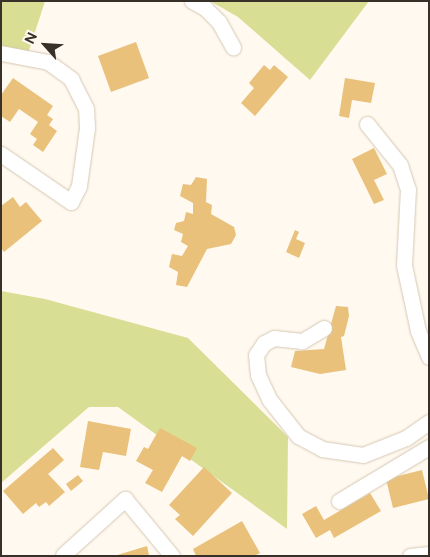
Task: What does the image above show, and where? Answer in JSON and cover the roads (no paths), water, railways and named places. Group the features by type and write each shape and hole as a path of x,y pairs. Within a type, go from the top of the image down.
{"street":[{"path":"192,1 205,8 219,22 233,47"},
{"path":"1,53 42,60 66,74 80,92 86,108 88,128 79,186 71,202 1,154"},
{"path":"367,124 400,165 408,189 404,223 407,285 418,332 429,357"},
{"path":"324,328 302,341 274,338 264,343 256,355 258,374 269,399 298,436 322,449 363,455 406,438 429,422"},
{"path":"339,502 429,447"},
{"path":"63,555 125,499 172,556"},
{"path":"410,556 429,554"}]}
